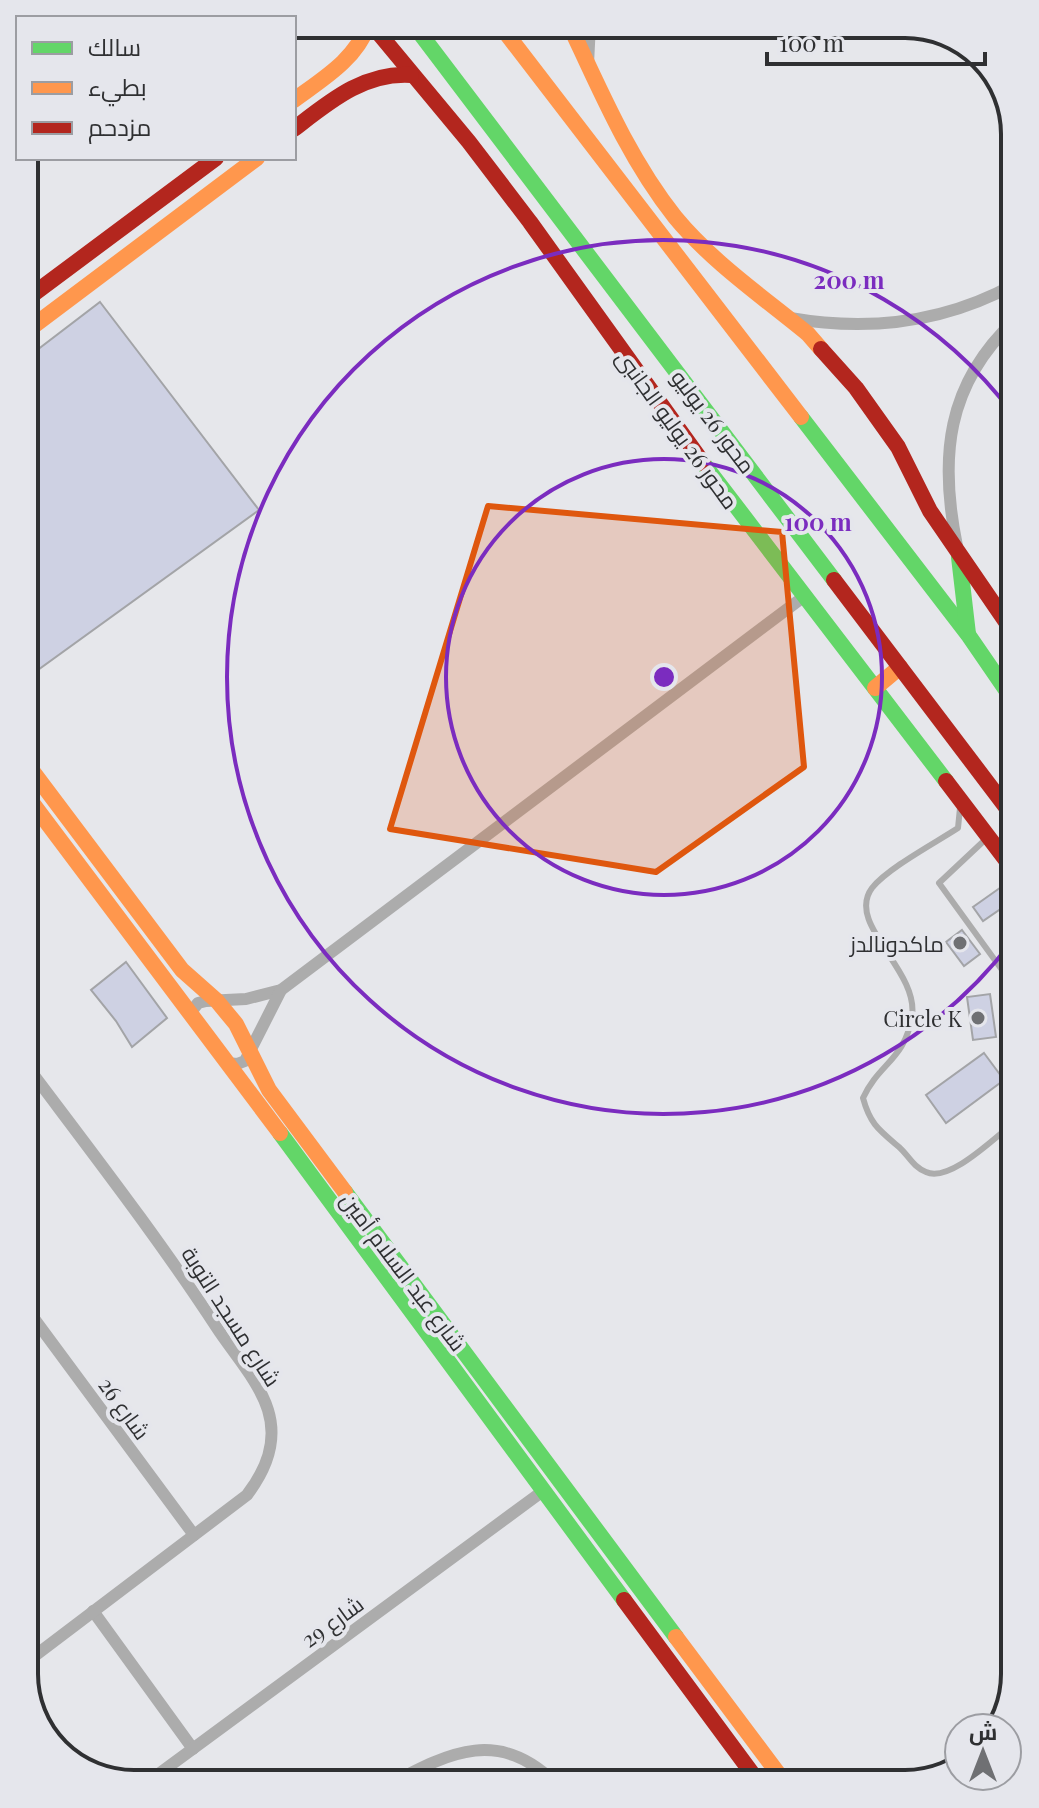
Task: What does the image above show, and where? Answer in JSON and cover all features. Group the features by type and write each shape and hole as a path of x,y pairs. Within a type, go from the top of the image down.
{"main road":[{"path":"296,99 330,74 365,38"},
{"name":"محور 26 يوليو الجانبى","path":"381,38 469,142 530,222 686,441 1001,854"},
{"name":"محور 26 يوليو","path":"424,38 1001,800"},
{"path":"510,38 969,636 1001,683"},
{"path":"575,38 640,167 676,218 719,263 790,318 833,360 878,417 930,511 1001,616"},
{"path":"296,128 346,93 391,73 411,75"},
{"path":"330,74 346,93"},
{"path":"38,290 213,160"},
{"path":"38,323 254,160"},
{"path":"108,238 123,259"},
{"path":"959,557 969,636"},
{"path":"875,688 900,667"},
{"name":"شارع عبد السلام أمين","path":"38,779 182,970 217,1001 236,1024 269,1090 776,1770"},
{"name":"شارع عبد السلام أمين","path":"38,810 191,1012 750,1770"},
{"path":"410,1313 427,1302"}],"street":[{"path":"588,67 589,38"},
{"path":"790,318 840,325 912,322 975,304 1001,291"},
{"path":"959,557 949,507 947,473 950,433 962,395 981,360 1001,336"},
{"path":"191,1012 198,1003 246,999 281,990 806,595"},
{"path":"227,1063 241,1063 281,990"},
{"name":"شارع مسجد التوبة","path":"38,1080 147,1224 259,1391 269,1411 272,1433 270,1456 261,1477 247,1495 38,1653"},
{"name":"شارع 26","path":"38,1324 194,1535"},
{"name":"شارع 29","path":"164,1770 543,1491"},
{"path":"93,1611 193,1749"},
{"path":"418,1770 455,1752 477,1749 499,1750 543,1770"}],"lane":[{"path":"960,800 958,828 884,877 871,889 866,901 872,931 904,975 913,1004 903,1048 870,1083 863,1098 869,1120 915,1166 929,1174 941,1175 958,1167 1001,1133"},
{"path":"988,837 939,883 1001,968"}],"highlighted area":[{"path":"488,506 782,532 804,767 656,872 390,829"}],"building":[{"path":"100,302 259,510 38,670 38,349"},
{"path":"1001,887 1001,909 983,921 973,907"},
{"path":"962,930 980,954 964,966 946,942"},
{"path":"126,962 167,1018 132,1047 91,990"},
{"path":"990,994 996,1037 973,1040 967,997"},
{"path":"984,1053 1001,1076 1001,1082 946,1123 926,1095"}],"traffic: fast":[{"path":"424,38 834,580"},
{"path":"801,417 969,636 1001,683"},
{"path":"703,463 946,781"},
{"path":"959,557 968,634"},
{"path":"280,1133 624,1600"},
{"path":"345,1192 676,1637"}],"traffic: slow":[{"path":"296,99 347,58 362,38"},
{"path":"510,38 801,417"},
{"path":"576,38 629,148 675,217 721,264 808,334 821,349"},
{"path":"38,322 254,160"},
{"path":"875,688 900,667"},
{"path":"38,779 182,970 217,1001 236,1024 269,1090 345,1192"},
{"path":"38,811 280,1133"},
{"path":"676,1637 776,1770"}],"traffic: jam":[{"path":"383,38 469,142 530,222 703,463"},
{"path":"296,128 334,99 363,84 378,78 411,75"},
{"path":"38,291 213,160"},
{"path":"821,349 856,388 898,447 930,511 1001,615"},
{"path":"834,580 1001,801"},
{"path":"946,781 1001,854"},
{"path":"624,1600 750,1770"}],"place":[{"name":"ماكدونالدز","path":"960,943"},
{"name":"Circle K","path":"978,1018"}]}
